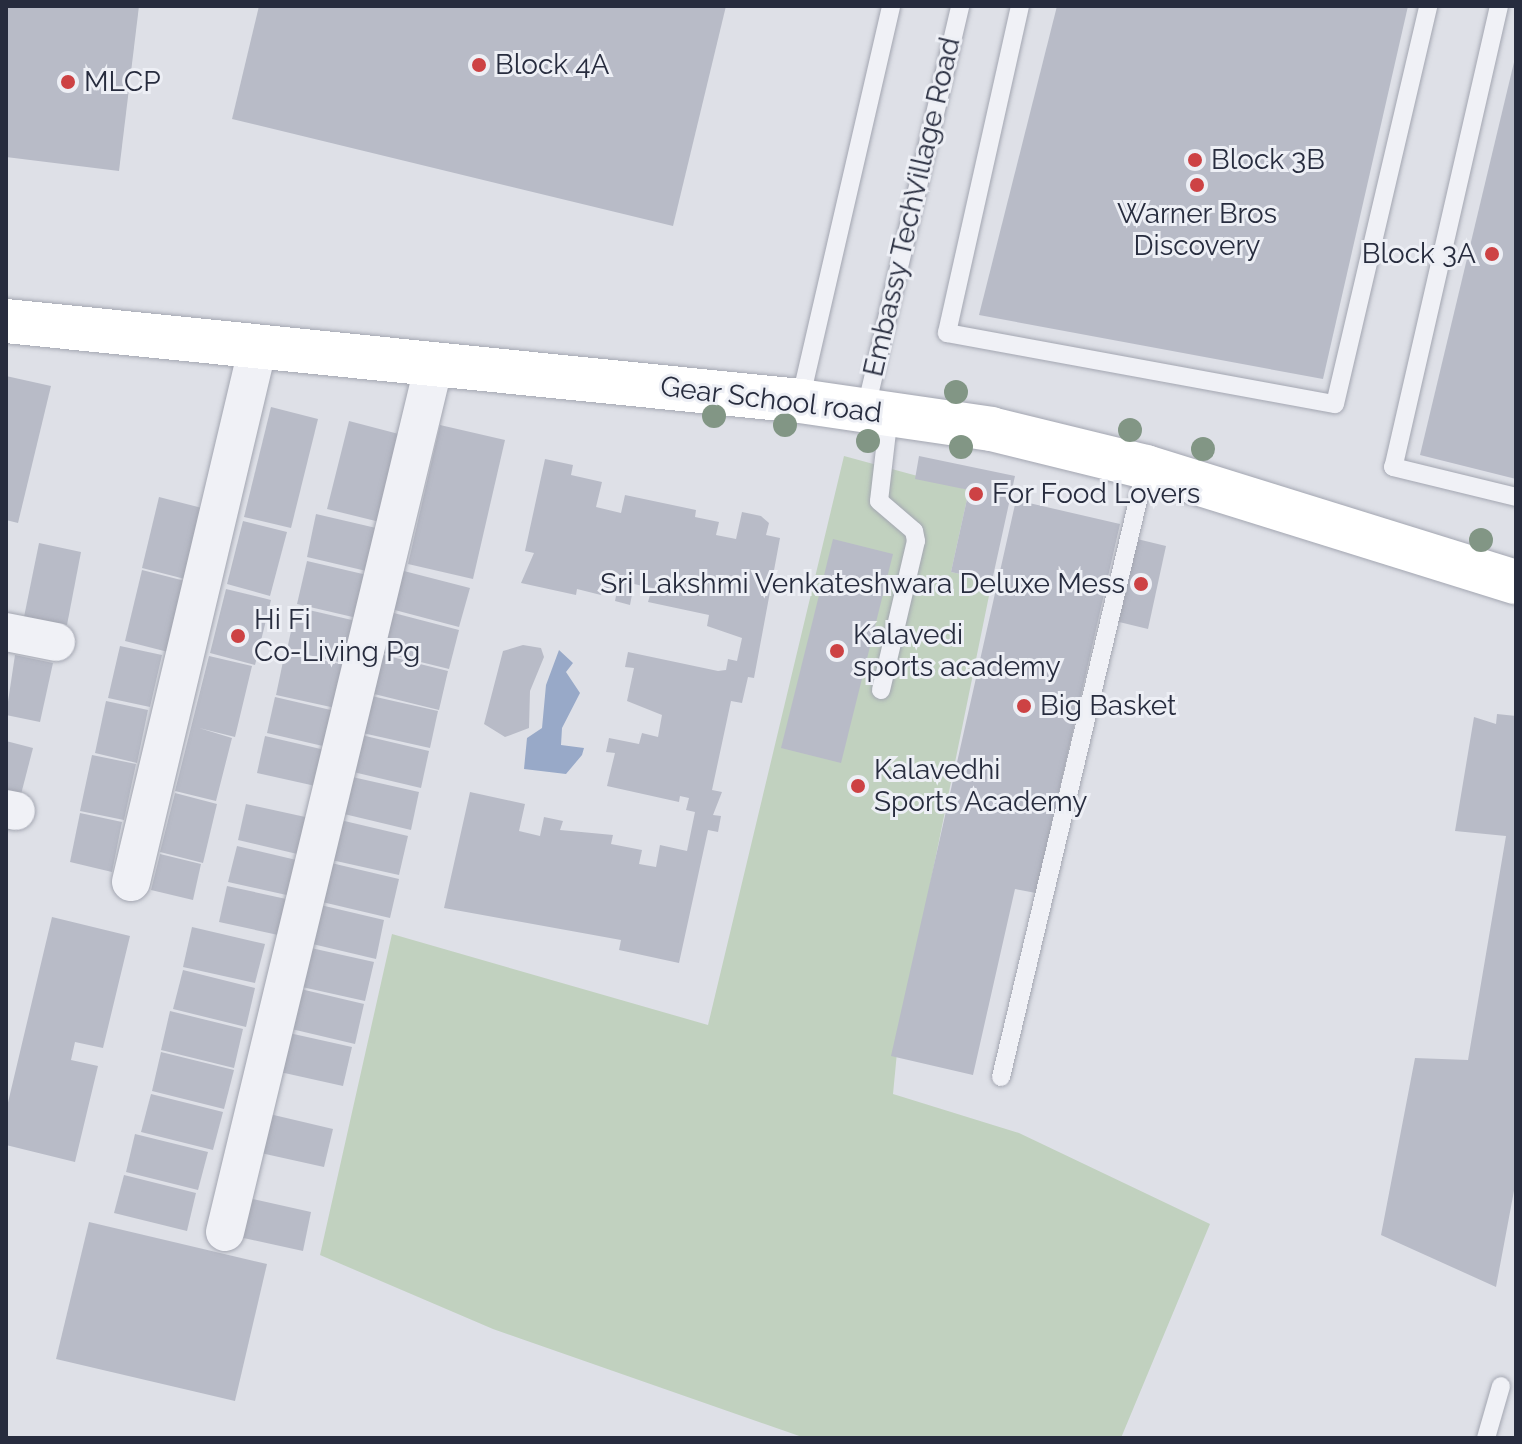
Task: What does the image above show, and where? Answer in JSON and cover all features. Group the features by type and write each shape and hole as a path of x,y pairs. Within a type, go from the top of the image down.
{"main road":[{"name":"Gear School road","path":"6,321 800,401 991,429 1146,467 1516,582"}],"street":[{"path":"131,882 258,346"},
{"path":"225,1232 434,364"},
{"path":"6,632 56,642"}],"lane":[{"path":"800,401 891,6"},
{"name":"Embassy TechVillage Road","path":"881,690 916,541 914,531 879,501 878,411 960,6"},
{"path":"1020,6 947,333 1335,404 1428,6"},
{"path":"1499,6 1393,467 1516,497"},
{"path":"1001,1077 1146,467"},
{"path":"1486,1438 1501,1386"}],"green space":[{"path":"844,456 969,490 951,572 992,581 898,1042 893,1094 1019,1133 1210,1224 1121,1438 805,1438 493,1329 320,1255 392,934 708,1025"}],"water":[{"path":"559,650 573,663 566,672 580,693 562,728 561,745 584,748 566,774 524,769 527,738 542,728 546,685"}],"building":[{"name":"MLCP","path":"6,6 139,6 119,171 6,157"},
{"name":"Block 4A","path":"259,6 726,6 673,226 232,119"},
{"name":"Block 3B","path":"1057,6 1408,6 1323,379 979,315"},
{"name":"Block 3A","path":"1516,58 1516,479 1420,455"},
{"path":"6,376 51,386 18,523 6,520"},
{"path":"271,407 318,419 291,528 244,517"},
{"path":"349,421 414,438 392,525 327,509"},
{"path":"440,425 505,440 473,579 408,564"},
{"path":"919,456 1015,476 992,581 951,572 969,490 915,479"},
{"path":"545,459 573,465 571,475 602,482 596,507 621,513 625,495 696,510 695,517 719,522 716,535 736,539 742,512 761,516 769,523 766,535 780,538 754,678 748,677 742,703 731,701 712,790 722,792 713,815 721,816 718,832 708,830 679,963 619,950 621,940 444,908 470,792 525,804 519,831 540,836 544,817 563,821 560,830 613,835 611,844 642,850 639,864 656,867 660,845 687,851 695,812 686,810 689,798 680,796 679,802 607,786 615,753 606,752 609,738 639,744 642,733 658,737 662,715 627,701 634,668 625,667 628,652 718,671 726,670 728,659 737,661 742,638 707,626 709,615 648,602 652,588 634,584 630,605 615,601 617,591 603,588 601,595 577,589 576,595 521,583 534,553 525,551"},
{"path":"159,497 202,508 185,579 142,568"},
{"name":"Big Basket","path":"1016,500 1120,524 1036,893 1015,889 973,1075 891,1056"},
{"path":"316,514 389,531 379,574 307,557"},
{"path":"243,521 287,532 270,596 227,584"},
{"name":"Sri Lakshmi Venkateshwara Deluxe Mess","path":"1133,538 1166,546 1148,629 1115,621"},
{"name":"Kalavedi sports academy","path":"833,539 893,554 841,763 781,748"},
{"path":"39,543 81,552 67,625 24,617"},
{"path":"307,561 380,578 370,621 297,604"},
{"path":"142,570 185,581 168,652 125,641"},
{"path":"400,570 470,588 459,627 391,609"},
{"name":"Hi Fi Co-Living Pg","path":"226,589 271,600 255,665 210,653"},
{"path":"296,607 369,624 360,667 287,650"},
{"path":"390,612 459,630 449,669 380,652"},
{"path":"523,645 541,648 544,657 530,691 529,728 505,737 484,724 503,651"},
{"path":"120,646 162,655 150,707 108,698"},
{"path":"285,652 358,668 349,711 276,695"},
{"path":"380,654 448,671 439,710 370,693"},
{"path":"15,655 53,663 40,722 6,715"},
{"path":"209,656 252,666 235,737 199,728 232,738 216,801 175,791"},
{"path":"367,695 438,711 430,748 358,732"},
{"path":"275,697 348,714 340,750 267,733"},
{"path":"106,701 148,710 137,763 95,753"},
{"path":"1497,714 1516,716 1516,1180 1496,1287 1381,1235 1415,1058 1468,1060 1506,836 1455,831 1474,717 1496,724"},
{"path":"357,734 429,751 421,788 349,771"},
{"path":"265,736 338,753 329,789 257,773"},
{"path":"6,741 33,748 18,806 6,803"},
{"path":"92,755 136,764 124,820 80,811"},
{"path":"348,776 419,792 411,830 340,813"},
{"path":"175,793 217,804 203,863 160,852"},
{"path":"246,804 319,820 310,857 238,840"},
{"path":"80,813 122,822 112,872 70,862"},
{"path":"336,819 408,836 399,875 327,859"},
{"path":"237,846 309,863 300,898 228,882"},
{"path":"160,854 201,864 193,900 151,890"},
{"path":"327,862 399,879 390,918 318,901"},
{"path":"227,886 300,902 292,938 219,922"},
{"path":"312,903 384,920 376,959 304,942"},
{"path":"52,917 130,936 103,1048 75,1042 71,1060 98,1066 75,1162 6,1145 6,1111"},
{"path":"192,927 265,944 255,983 183,967"},
{"path":"302,946 374,962 365,1001 293,985"},
{"path":"183,970 255,988 246,1027 173,1009"},
{"path":"292,987 364,1004 355,1044 283,1027"},
{"path":"170,1011 243,1029 234,1068 161,1050"},
{"path":"280,1031 352,1047 343,1086 271,1070"},
{"path":"161,1052 234,1070 224,1109 152,1091"},
{"path":"151,1094 223,1112 213,1150 141,1132"},
{"path":"261,1112 333,1129 324,1167 252,1151"},
{"path":"135,1134 208,1152 198,1190 126,1172"},
{"path":"124,1175 196,1193 187,1231 114,1213"},
{"path":"239,1196 311,1212 303,1251 230,1235"},
{"path":"89,1222 267,1264 235,1401 56,1359"}],"place":[{"name":"Block 4A","path":"479,65"},
{"name":"MLCP","path":"68,82"},
{"name":"Block 3B","path":"1195,160"},
{"name":"Warner Bros Discovery","path":"1197,185"},
{"name":"Block 3A","path":"1492,254"},
{"name":"For Food Lovers","path":"976,494"},
{"name":"Sri Lakshmi Venkateshwara Deluxe Mess","path":"1141,584"},
{"name":"Hi Fi Co-Living Pg","path":"238,636"},
{"name":"Kalavedi sports academy","path":"837,651"},
{"name":"Big Basket","path":"1024,706"},
{"name":"Kalavedhi Sports Academy","path":"858,786"}]}
